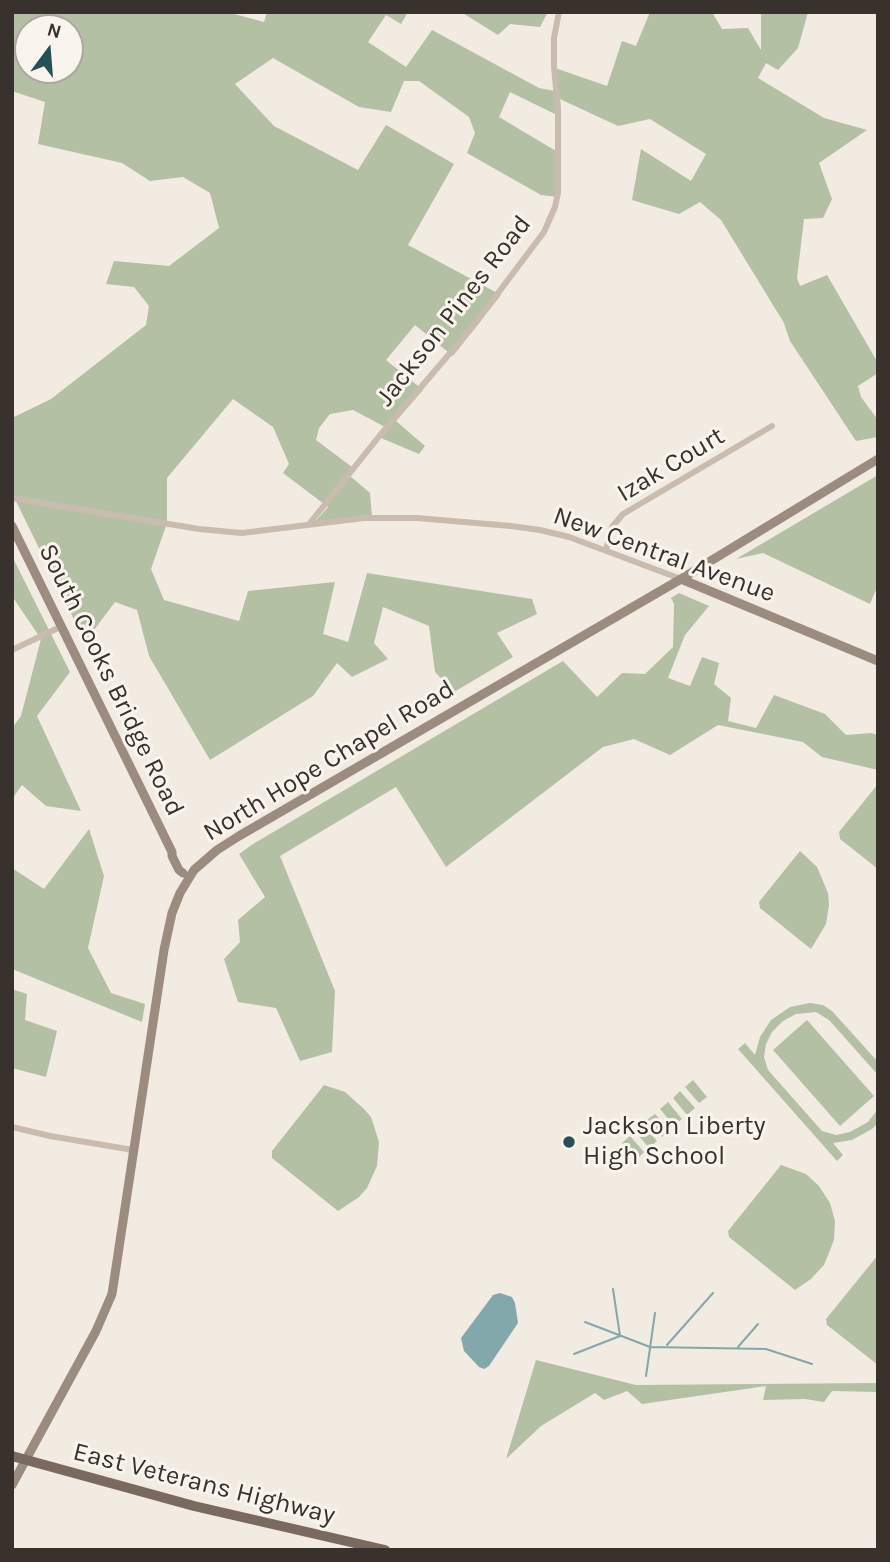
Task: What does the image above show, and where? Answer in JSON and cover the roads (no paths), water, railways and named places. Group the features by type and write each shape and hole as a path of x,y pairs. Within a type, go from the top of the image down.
{"main road":[{"name":"North Hope Chapel Road","path":"12,1485 80,1362 110,1297 166,941 185,876 239,836 681,579 878,459"},
{"name":"South Cooks Bridge Road","path":"12,526 185,876"},
{"name":"New Central Avenue","path":"681,579 878,661"},
{"name":"East Veterans Highway","path":"12,1456 194,1506 385,1550"}],"street":[{"name":"Jackson Pines Road","path":"310,523 474,325 544,232 558,193 558,109 554,38 559,12"},
{"name":"Izak Court","path":"606,550 612,527 623,514 772,426"},
{"name":"New Central Avenue","path":"12,498 220,532 259,532 364,517 417,518 511,526 559,534 681,579"},
{"path":"12,650 60,627"},
{"path":"12,1126 50,1136 133,1150"}],"water":[{"path":"500,1293 512,1297 518,1323 489,1366 484,1369 464,1351 461,1338 493,1295"}],"waterway":[{"path":"574,1354 620,1336 613,1289"},
{"path":"667,1345 713,1293"},
{"path":"646,1376 655,1313"},
{"path":"585,1322 650,1347 766,1349 812,1364"},
{"path":"738,1347 758,1324"}],"place":[{"name":"Jackson Liberty High School","path":"569,1142"}]}
